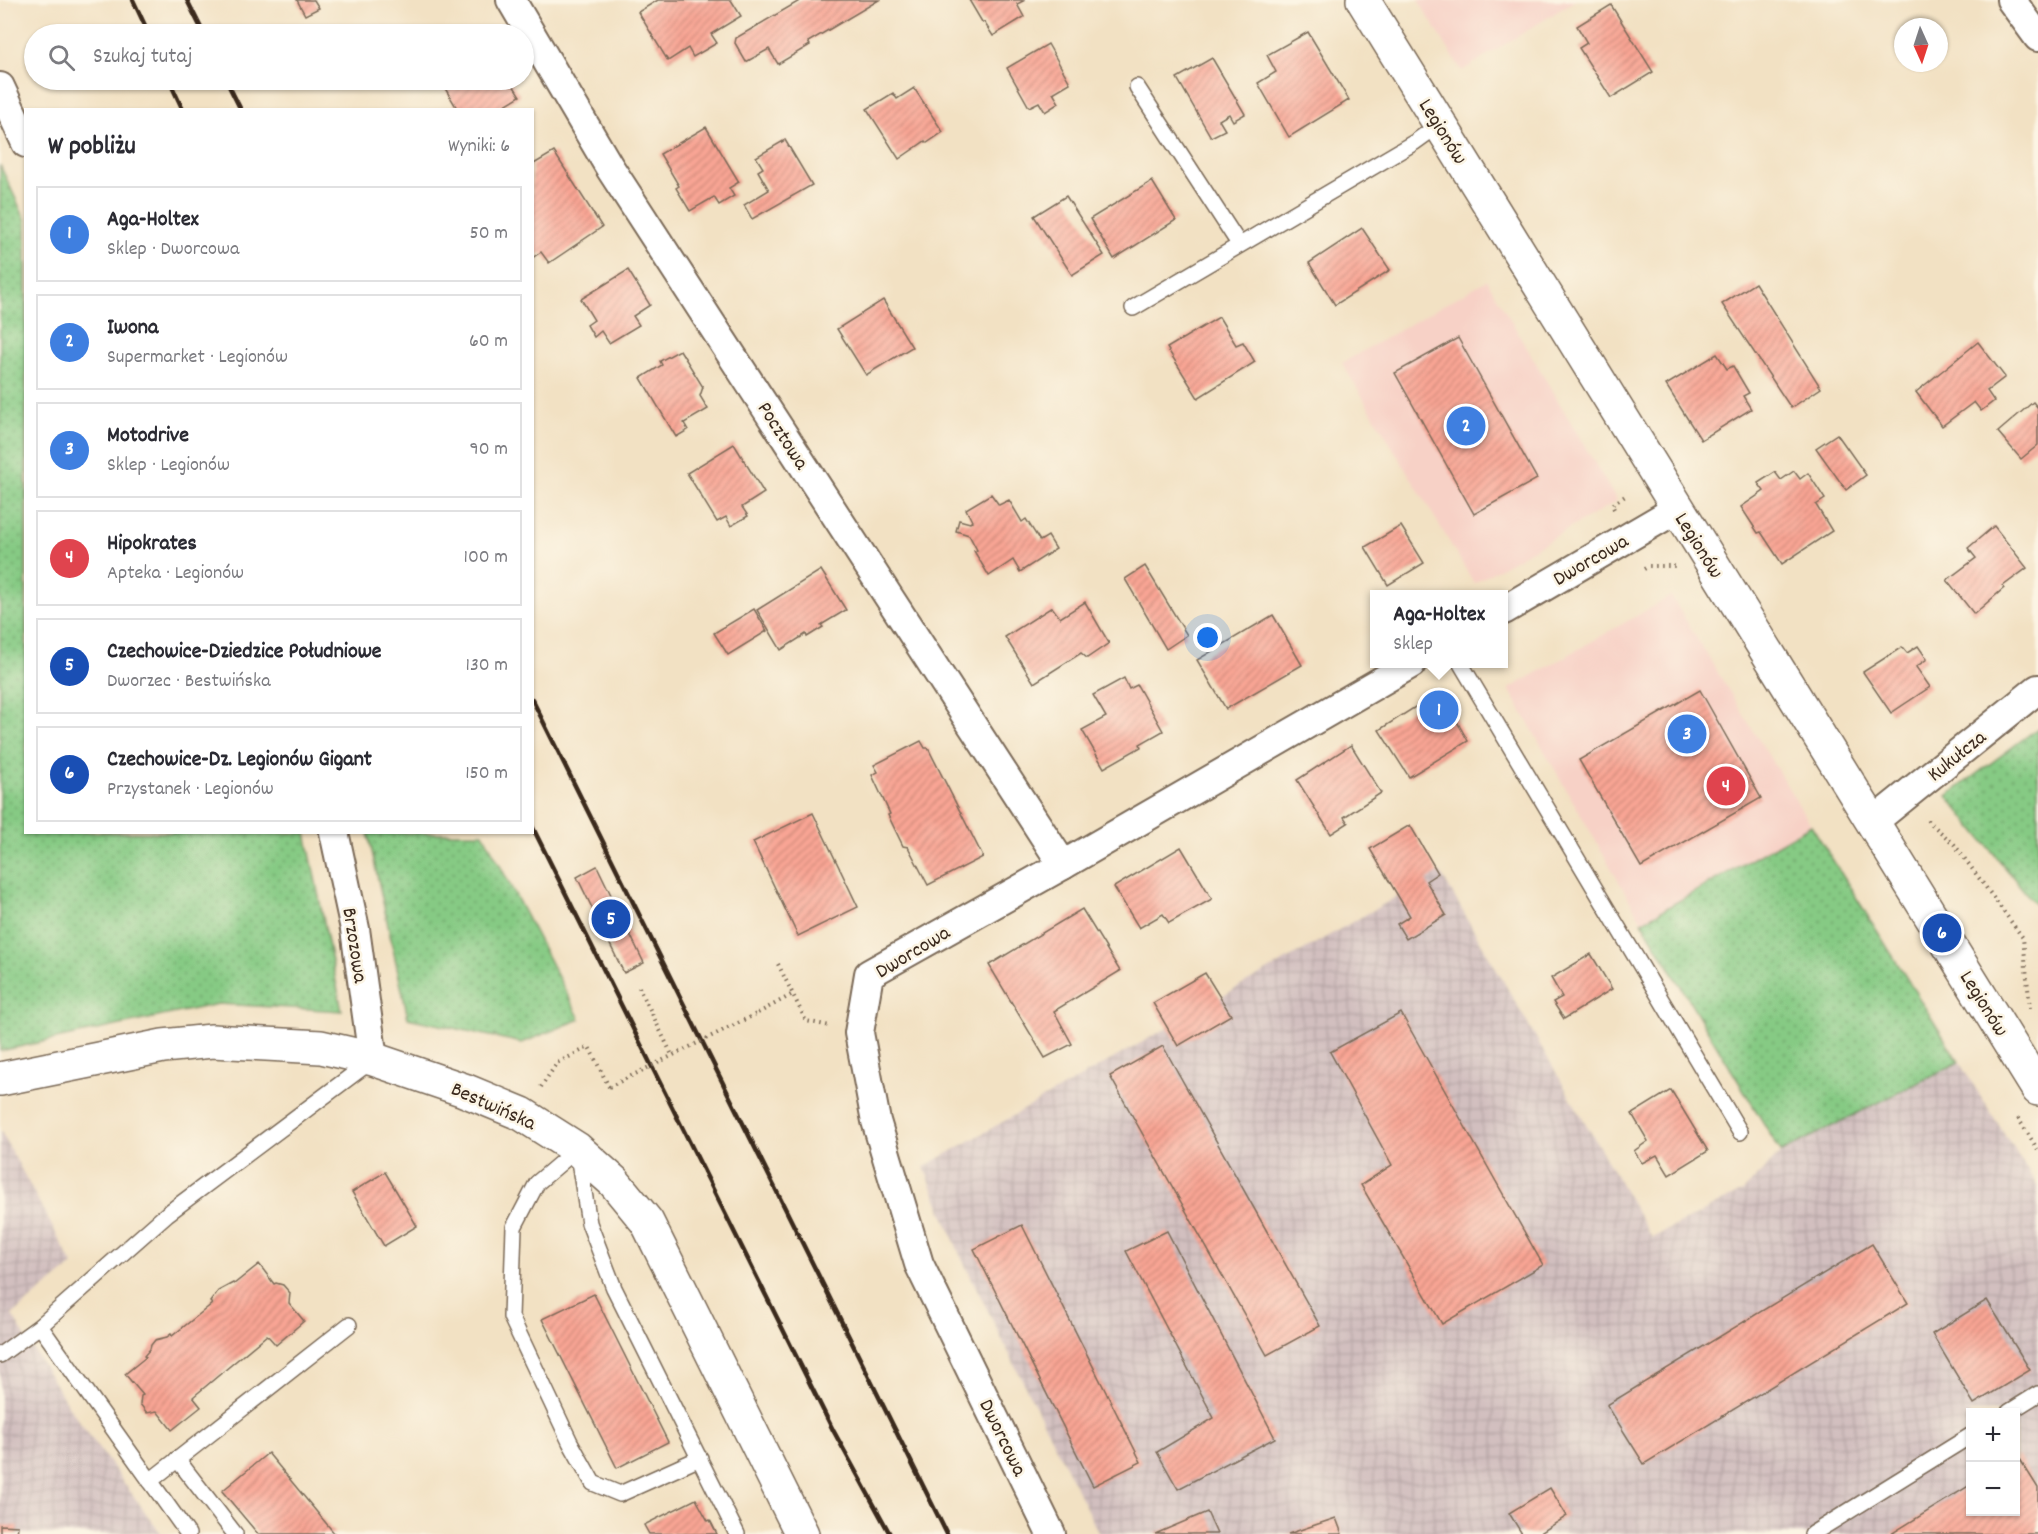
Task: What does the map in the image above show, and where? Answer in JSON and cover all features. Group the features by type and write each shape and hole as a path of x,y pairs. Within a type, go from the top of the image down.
{"street":[{"name":"Pocztowa","path":"512,0 526,24"},
{"name":"Legionów","path":"1362,0 2038,1089"},
{"path":"2011,0 2038,37"},
{"name":"Pocztowa","path":"534,38 610,168 1063,865"},
{"path":"0,87 24,139"},
{"name":"Dworcowa","path":"1508,607 1677,509"},
{"name":"Dworcowa","path":"1051,1534 919,1264 876,1121 859,1034 869,974 1063,865 1402,668"},
{"name":"Kukułcza","path":"1873,822 2038,688"},
{"name":"Brzozowa","path":"334,834 355,929 373,1059"},
{"name":"Bestwińska","path":"0,1080 163,1046 212,1041 321,1047 373,1059 464,1090 522,1114 577,1149 614,1182 647,1222 802,1534"}],"lane":[{"path":"1137,87 1239,244"},
{"path":"1133,308 1415,142 1440,124"},
{"path":"1464,668 1740,1132"},
{"path":"0,1355 40,1326 167,1214 373,1059"},
{"path":"577,1149 537,1183 514,1227 511,1317 570,1442 593,1483 620,1494 700,1458"},
{"path":"577,1149 590,1223 614,1288 737,1534"},
{"path":"150,1480 349,1325"},
{"path":"40,1326 188,1534"},
{"path":"2017,1408 2038,1394"},
{"path":"1812,1534 1966,1439"},
{"path":"177,1459 235,1534"}],"path":[{"path":"778,963 806,1021"},
{"path":"639,987 672,1055"},
{"path":"557,1063 588,1047 609,1087 793,994"}],"shaded area":[{"path":"1418,0 1576,0 1462,71"},
{"path":"1487,280 1617,501 1474,583 1342,363"},
{"path":"1671,596 1811,825 1642,922 1509,689"},
{"path":"1440,872 1652,1238 1743,1191 1781,1152 1959,1062 2038,1187 2038,1534 1099,1534 960,1255 924,1167"},
{"path":"0,1130 73,1265 12,1315 69,1407 161,1534 0,1534"}],"green space":[{"path":"0,165 24,217 24,834 306,834 342,1011 218,1004 0,1051"},
{"path":"2038,728 2038,908 1947,796"},
{"path":"1811,825 1959,1062 1781,1152 1642,922"},
{"path":"368,834 484,834 580,1019 522,1043 408,1018"}],"building":[{"path":"297,0 314,0 319,8 305,15"},
{"path":"658,0 731,0 741,16 711,34 717,43 693,57 688,48 668,61 638,12"},
{"path":"801,0 879,0 808,42 810,45 778,64 769,49 746,62 735,43 736,38"},
{"path":"969,0 1025,0 1017,4 1024,17 993,36"},
{"path":"1611,5 1653,72 1611,98 1579,48 1587,43 1577,26"},
{"path":"1308,32 1349,100 1289,137 1258,83 1276,72 1267,55"},
{"path":"1048,44 1070,83 1053,93 1059,103 1045,112 1039,102 1029,107 1007,68"},
{"path":"1212,58 1245,114 1233,121 1229,114 1219,120 1225,130 1211,137 1177,78"},
{"path":"914,88 943,132 899,159 867,109 893,93 897,99"},
{"path":"446,90 516,90 520,96 500,108 457,108"},
{"path":"706,127 739,182 729,188 734,196 719,205 714,197 690,211 676,188 679,186 660,154"},
{"path":"785,140 812,185 752,219 744,205 769,190 758,171 763,168 756,157"},
{"path":"554,152 602,227 549,263 541,252 534,257 534,164"},
{"path":"1152,181 1176,220 1114,259 1090,219"},
{"path":"1066,196 1104,255 1072,275 1034,216"},
{"path":"1362,228 1390,270 1335,305 1309,263"},
{"path":"628,270 650,305 633,316 639,325 609,343 601,331 594,337 587,325 594,320 581,299"},
{"path":"1755,283 1821,388 1791,408 1722,304"},
{"path":"883,300 912,347 866,375 837,329"},
{"path":"1219,317 1236,345 1243,342 1255,362 1198,398 1167,348"},
{"path":"1458,338 1537,479 1474,514 1395,373"},
{"path":"1978,342 2005,377 1987,391 1994,401 1981,411 1974,402 1942,426 1916,392"},
{"path":"680,350 703,387 700,396 708,409 684,423 688,430 676,437 641,378 662,365 660,361"},
{"path":"1717,354 1727,369 1733,366 1749,393 1743,396 1751,409 1701,440 1666,385"},
{"path":"2033,402 2038,408 2038,445 2021,459 1998,432"},
{"path":"1837,434 1866,475 1846,490 1816,448"},
{"path":"734,444 764,493 742,507 748,516 731,526 726,517 717,522 687,473"},
{"path":"1794,471 1800,479 1808,473 1825,499 1816,505 1832,531 1782,564 1741,507 1764,491 1758,483 1775,472 1781,480"},
{"path":"991,494 999,505 1009,500 1022,522 1026,519 1040,541 1048,536 1056,549 1020,572 1013,560 989,576 974,551 977,550 969,535 956,531 959,520 970,523 972,521 966,509"},
{"path":"1401,526 1424,563 1388,585 1365,547"},
{"path":"1994,526 2027,568 2003,586 2004,588 1974,614 1947,580 1976,558 1968,548"},
{"path":"1145,566 1187,635 1166,649 1125,579"},
{"path":"821,570 846,610 821,625 823,627 807,637 806,634 781,650 757,610"},
{"path":"1085,602 1109,643 1087,658 1081,653 1034,683 1005,637 1052,607 1060,618"},
{"path":"754,609 767,631 728,655 714,633"},
{"path":"1273,615 1302,665 1226,709 1197,660"},
{"path":"1918,646 1927,659 1916,667 1930,687 1891,713 1863,672 1902,647 1907,653"},
{"path":"1124,678 1129,689 1137,685 1163,731 1140,744 1141,747 1104,768 1082,730 1106,717 1093,695"},
{"path":"1700,690 1761,798 1641,867 1579,760"},
{"path":"1434,695 1443,697 1468,741 1409,777 1379,730"},
{"path":"921,741 925,748 928,748 983,857 928,885 908,847 903,846 872,775 878,772 874,765"},
{"path":"1351,745 1381,793 1344,817 1348,823 1331,834 1297,780"},
{"path":"813,813 858,907 798,936 753,842"},
{"path":"1410,825 1438,873 1426,881 1446,915 1406,939 1397,924 1410,916 1370,849"},
{"path":"1181,847 1212,899 1169,923 1163,914 1139,928 1114,887"},
{"path":"597,866 644,963 624,973 577,877"},
{"path":"1082,909 1120,971 1054,1011 1072,1044 1045,1058 989,965"},
{"path":"1591,954 1612,989 1564,1019 1553,1002 1562,997 1551,978"},
{"path":"1205,973 1231,1015 1178,1046 1153,1003"},
{"path":"1401,1013 1543,1265 1442,1324 1361,1185 1392,1165 1330,1052"},
{"path":"1163,1046 1320,1326 1267,1355 1110,1076"},
{"path":"1671,1090 1708,1151 1669,1175 1657,1155 1642,1163 1634,1151 1648,1141 1632,1114"},
{"path":"385,1172 417,1226 384,1246 352,1192"},
{"path":"1022,1225 1141,1462 1093,1486 974,1249"},
{"path":"1167,1231 1275,1438 1178,1489 1157,1452 1214,1418 1126,1251"},
{"path":"1872,1244 1908,1303 1644,1464 1607,1405"},
{"path":"259,1264 274,1284 283,1285 290,1293 289,1303 304,1321 276,1345 267,1335 193,1397 201,1407 172,1430 157,1411 147,1413 140,1404 143,1395 125,1374 146,1357 144,1356 155,1340 171,1334 172,1336 212,1304 210,1302 218,1291 234,1284"},
{"path":"594,1294 668,1442 617,1468 542,1319"},
{"path":"1987,1300 2030,1370 1974,1404 1932,1334"},
{"path":"268,1453 335,1534 258,1534 222,1491"},
{"path":"2020,1459 2038,1488 2038,1534 1891,1534 1966,1487 1966,1516 2020,1516"},
{"path":"1550,1488 1567,1516 1539,1534 1522,1534 1509,1513"},
{"path":"696,1499 717,1534 649,1534 644,1525"},
{"path":"1207,1512 1217,1534 1155,1534"},
{"path":"1336,1518 1342,1534 1288,1534"},
{"path":"0,1525 18,1526 17,1534 0,1534"}],"railway":[{"path":"133,0 144,24"},
{"path":"187,0 199,24"},
{"path":"174,90 182,108"},
{"path":"231,90 240,108"},
{"path":"534,703 947,1534"},
{"path":"534,830 833,1430 890,1534"}],"place":[{"name":"Iwona","path":"1466,426"},
{"name":"Aga-Holtex","path":"1439,710"},
{"name":"Motodrive","path":"1687,734"},
{"name":"Hipokrates","path":"1726,786"},
{"name":"Czechowice-Dziedzice Południowe","path":"611,919"},
{"name":"Czechowice-Dz. Legionów Gigant","path":"1942,933"}]}
